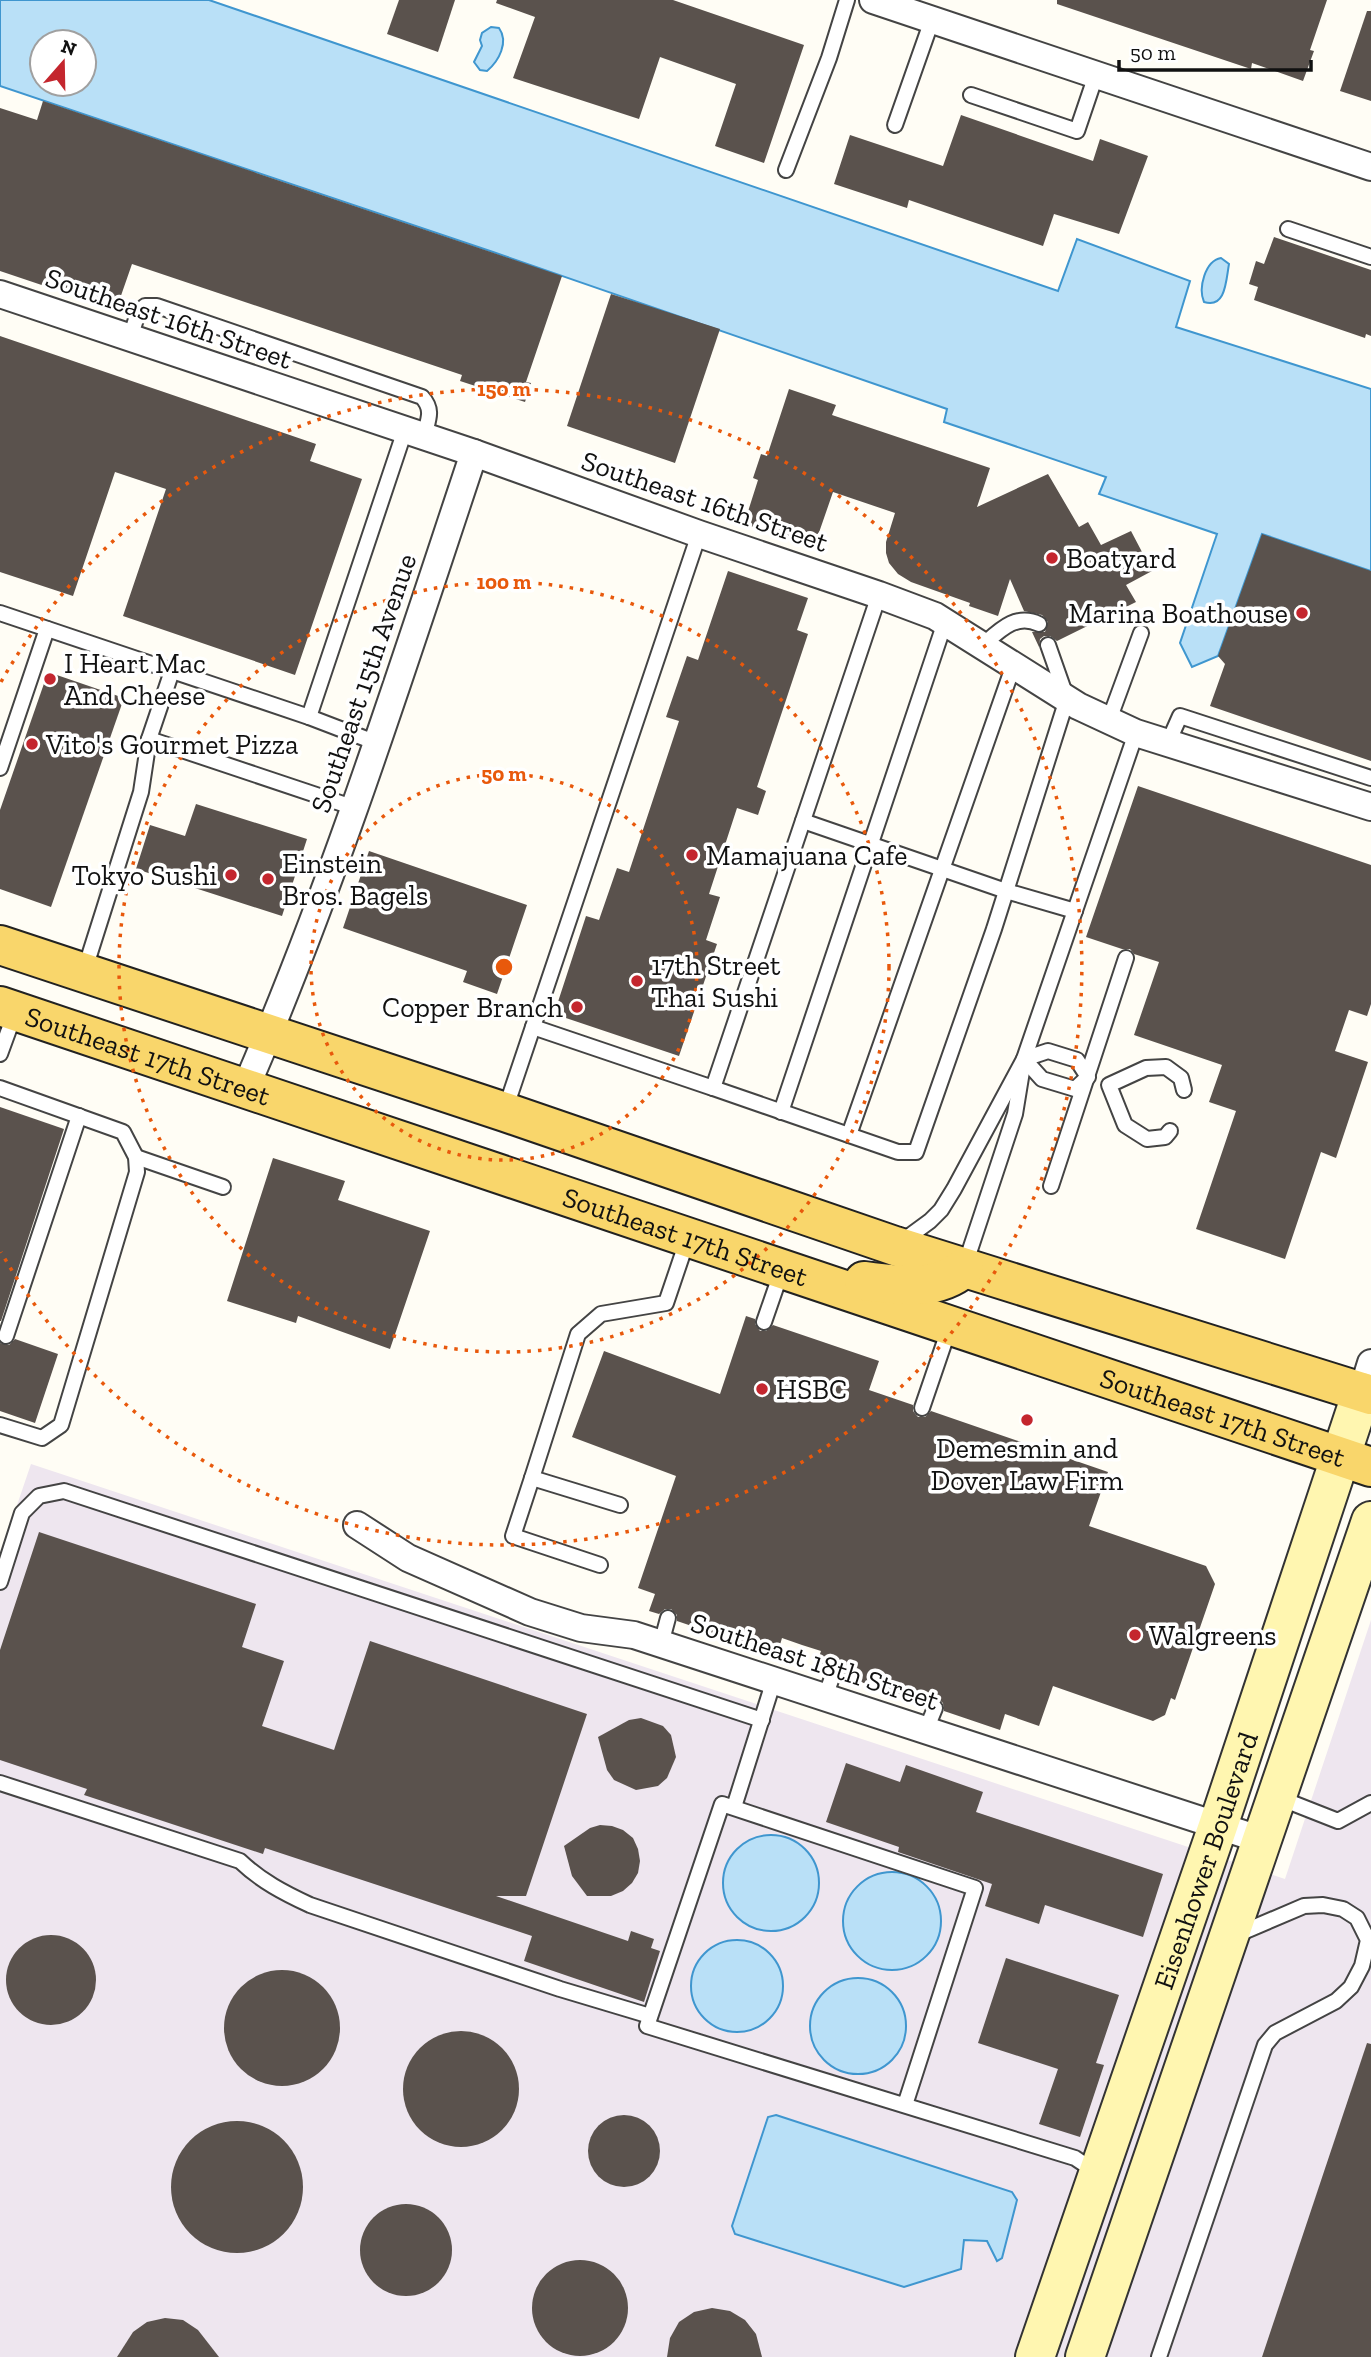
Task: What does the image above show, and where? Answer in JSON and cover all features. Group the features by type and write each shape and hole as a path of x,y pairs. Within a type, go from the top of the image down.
{"main road":[{"name":"Southeast 17th Street","path":"0,946 505,1112 895,1247 1368,1383"},
{"name":"Southeast 17th Street","path":"8,1009 1356,1462"},
{"path":"791,1271 909,1286 936,1284 952,1278 964,1268"}],"street":[{"path":"873,0 1371,167"},
{"name":"Southeast 16th Street","path":"0,294 474,453 879,595 945,622 1068,698 1136,733 1371,807"},
{"name":"Southeast 15th Avenue","path":"246,1087 269,1034 355,808 474,453"},
{"name":"Eisenhower Boulevard","path":"1035,2357 1218,1826 1356,1462 1368,1383"},
{"name":"Eisenhower Boulevard","path":"1085,2357 1371,1521"},
{"name":"Southeast 18th Street","path":"357,1525 408,1558 530,1612 581,1628 634,1635 774,1681 829,1685 931,1719 1262,1840"}],"lane":[{"path":"786,170 829,58 847,0"},
{"path":"895,125 932,20"},
{"path":"971,95 1077,131 1096,75"},
{"path":"1288,229 1371,257"},
{"path":"130,338 138,313 145,306 157,306 422,397 429,404 430,413 414,433 310,717"},
{"path":"505,1112 699,534"},
{"path":"713,1088 879,595"},
{"path":"0,613 310,717 377,743"},
{"path":"983,645 1017,621 1028,619 1039,624"},
{"path":"781,1112 945,622"},
{"path":"0,768 47,629"},
{"path":"1109,720 1141,633"},
{"path":"533,1027 898,1152 916,1152 1006,891 1068,698 1048,645"},
{"path":"849,1135 1014,664"},
{"path":"84,974 141,792 149,739 172,671"},
{"path":"1168,743 1180,716 1371,778"},
{"path":"895,1247 941,1210 1024,1059 1136,733"},
{"path":"149,739 355,808"},
{"path":"803,821 1006,891 1075,911"},
{"path":"1051,1186 1126,958"},
{"path":"0,1054 8,1009"},
{"path":"1024,1059 1048,1051 1077,1060 1088,1077 1109,1085 1146,1068 1166,1067 1181,1079 1184,1090"},
{"path":"1024,1059 1042,1079 1076,1089 1088,1077"},
{"path":"964,1268 1015,1114 1024,1059"},
{"path":"1109,1085 1125,1125 1147,1139 1165,1137 1170,1131"},
{"path":"0,1088 123,1132 136,1157 137,1172 61,1425 43,1438 0,1425"},
{"path":"6,1336 79,1116"},
{"path":"136,1157 223,1187"},
{"path":"600,1565 513,1536 578,1334 601,1314 666,1303 689,1237"},
{"path":"764,1322 791,1271"},
{"path":"922,1408 950,1325"},
{"path":"532,1478 620,1504"},
{"path":"0,1582 22,1513 39,1496 64,1491 762,1720"},
{"path":"661,1644 668,1618"},
{"path":"734,1807 774,1681"},
{"path":"0,1783 240,1861 279,1891 310,1905 560,1989 650,2016"},
{"path":"1276,1796 1338,1821 1371,1803"},
{"path":"905,2105 975,1888 722,1804 647,2026 1075,2158 1099,2173"},
{"path":"1159,2357 1265,2045 1275,2033 1336,2001 1351,1987 1362,1966 1368,1940 1357,1918 1343,1909 1323,1905 1304,1906 1228,1938"}],"shaded area":[{"path":"31,1464 1285,1879 1371,1620 1371,2357 0,2357 0,1555"}],"water":[{"path":"0,0 209,0 1058,291 1077,239 1190,281 1176,327 1371,389 1371,571 1262,534 1218,656 1192,667 1180,643 1217,534 1099,494 1106,477 944,422 947,409 36,98 98,98 98,28 28,28 28,95 0,86"},
{"path":"491,27 499,28 503,45 499,57 491,67 487,71 480,70 474,62 482,46 482,33"},
{"path":"1221,258 1229,264 1224,292 1217,301 1204,302 1204,276 1211,264"},
{"path":"771,1835 789,1839 805,1849 815,1865 819,1883 815,1901 805,1917 789,1927 771,1931 753,1927 737,1917 727,1901 723,1883 727,1865 737,1849 753,1839"},
{"path":"892,1872 911,1876 927,1886 937,1902 941,1921 937,1940 927,1956 911,1966 892,1970 873,1966 857,1956 847,1940 843,1921 847,1902 857,1886 873,1876"},
{"path":"737,1940 755,1943 770,1953 780,1968 783,1986 780,2004 770,2019 755,2029 737,2032 719,2029 704,2019 694,2004 691,1986 694,1968 704,1953 719,1943"},
{"path":"858,1978 876,1981 892,1992 903,2008 906,2026 903,2044 892,2060 876,2071 858,2074 840,2071 824,2060 813,2044 810,2026 813,2008 824,1992 840,1981"},
{"path":"776,2115 1012,2192 1017,2200 1002,2258 997,2261 987,2241 964,2240 961,2269 904,2287 735,2234 732,2226 768,2117"}],"building":[{"path":"399,0 455,0 438,52 387,34"},
{"path":"497,0 673,0 804,45 764,163 715,146 736,84 660,57 639,119 513,78 535,17 496,3"},
{"path":"1057,0 1327,0 1303,81 1252,63 1251,69 1057,4"},
{"path":"1367,11 1371,11 1371,101 1340,91"},
{"path":"43,101 562,276 526,382 531,383 525,402 460,381 462,375 132,264 116,310 0,271 0,108 37,120"},
{"path":"961,115 1093,161 1100,139 1148,156 1119,234 1054,214 1043,246 909,200 907,208 834,184 850,135 943,166"},
{"path":"1274,237 1371,270 1371,336 1366,334 1365,338 1254,300 1258,287 1249,284 1256,261 1264,264"},
{"path":"611,294 720,329 675,463 567,426"},
{"path":"0,336 316,444 310,461 362,479 295,675 123,616 166,489 115,472 73,596 0,572"},
{"path":"789,389 836,405 832,415 990,468 977,507 1048,474 1079,527 1088,522 1101,545 1131,531 1152,571 1126,585 1136,602 1057,641 1050,636 1044,636 1040,639 1039,647 1032,632 1045,632 1048,622 1042,615 1024,611 1010,579 998,616 911,582 898,574 889,563 886,553 886,542 895,513 833,492 814,547 744,524 758,480 753,478 761,454 767,456"},
{"name":"Marina Boathouse","path":"1262,534 1371,571 1371,761 1210,706 1225,664 1218,656"},
{"path":"728,571 808,598 797,630 808,634 757,787 766,791 758,815 737,808 709,894 720,897 706,940 717,944 679,1056 554,1014 586,916 599,920 617,868 629,872 679,721 666,717 687,656 698,660"},
{"path":"48,672 124,698 51,907 0,889 0,810"},
{"path":"1138,786 1371,865 1371,1004 1367,1016 1349,1010 1335,1051 1368,1062 1336,1158 1321,1152 1285,1259 1196,1229 1236,1111 1209,1102 1222,1065 1134,1035 1159,962 1134,954 1130,949 1122,949 1086,937"},
{"path":"196,804 307,839 282,916 136,869 150,825 185,836"},
{"path":"369,851 527,905 497,994 463,982 467,971 343,928"},
{"path":"0,1107 64,1129 1,1321 0,1321"},
{"path":"273,1158 345,1181 338,1200 430,1231 390,1349 298,1316 296,1323 227,1301"},
{"path":"746,1316 755,1319 760,1331 766,1331 773,1325 879,1361 869,1390 913,1405 913,1411 918,1417 925,1417 931,1411 1108,1472 1089,1526 1206,1566 1215,1584 1175,1700 1171,1698 1165,1715 1153,1721 1053,1686 1039,1726 1005,1714 1000,1730 944,1711 943,1703 938,1699 930,1700 926,1704 843,1676 842,1666 837,1663 828,1664 825,1669 816,1666 821,1651 782,1638 777,1655 677,1621 677,1615 671,1609 665,1609 659,1614 649,1611 655,1594 638,1588 676,1476 572,1437 604,1351 720,1394"},
{"path":"15,1339 58,1354 35,1423 0,1411 0,1343 9,1345"},
{"path":"39,1532 256,1604 242,1647 284,1661 262,1726 334,1750 370,1641 587,1714 526,1896 496,1896 628,1941 631,1931 654,1939 651,1948 660,1951 644,2002 524,1961 532,1936 265,1848 263,1854 84,1795 87,1789 0,1760 0,1650"},
{"path":"641,1718 663,1726 671,1735 676,1757 667,1778 658,1786 636,1790 614,1780 607,1770 598,1737 629,1720"},
{"path":"846,1763 900,1782 906,1765 983,1792 976,1812 1163,1874 1143,1937 1045,1905 1039,1924 985,1906 992,1884 898,1852 899,1847 826,1822"},
{"path":"600,1825 623,1830 633,1838 640,1861 638,1873 623,1891 611,1896 587,1896 572,1876 564,1846 590,1828"},
{"path":"51,1935 68,1938 83,1948 93,1963 96,1980 93,1997 83,2012 68,2022 51,2025 34,2022 19,2012 9,1997 6,1980 9,1963 19,1948 34,1938"},
{"path":"1006,1958 1119,1995 1096,2063 1104,2065 1080,2137 1039,2124 1058,2069 978,2043"},
{"path":"282,1970 304,1974 323,1987 336,2006 340,2028 336,2050 323,2069 304,2082 282,2086 260,2082 241,2069 228,2050 224,2028 228,2006 241,1987 260,1974"},
{"path":"461,2031 483,2035 502,2048 515,2067 519,2089 515,2111 502,2130 483,2143 461,2147 439,2143 420,2130 407,2111 403,2089 407,2067 420,2048 439,2035"},
{"path":"1367,2043 1371,2044 1371,2357 1262,2357"},
{"path":"624,2115 644,2121 654,2131 660,2151 654,2171 644,2181 624,2187 604,2181 594,2171 588,2151 594,2131 604,2121"},
{"path":"237,2121 262,2126 284,2140 298,2162 303,2187 298,2212 284,2234 262,2248 237,2253 212,2248 190,2234 176,2212 171,2187 176,2162 190,2140 212,2126"},
{"path":"406,2204 424,2207 439,2217 449,2232 452,2250 449,2268 439,2283 424,2293 406,2296 388,2293 373,2283 363,2268 360,2250 363,2232 373,2217 388,2207"},
{"path":"580,2260 598,2264 614,2274 624,2290 628,2308 624,2326 614,2342 598,2352 580,2356 562,2352 546,2342 536,2326 532,2308 536,2290 546,2274 562,2264"},
{"path":"712,2308 730,2311 745,2320 756,2334 762,2357 667,2357 670,2338 679,2322 694,2312"},
{"path":"165,2318 183,2320 198,2330 219,2357 117,2357 133,2332 147,2322"}],"place":[{"name":"Boatyard","path":"1052,558"},
{"name":"Marina Boathouse","path":"1302,613"},
{"name":"I Heart Mac And Cheese","path":"50,679"},
{"name":"Vito's Gourmet Pizza","path":"32,744"},
{"name":"Mamajuana Cafe","path":"692,855"},
{"name":"Tokyo Sushi","path":"231,875"},
{"name":"Einstein Bros. Bagels","path":"268,879"},
{"name":"17th Street Thai Sushi","path":"637,981"},
{"name":"Copper Branch","path":"577,1007"},
{"name":"HSBC","path":"762,1389"},
{"name":"Demesmin and Dover Law Firm","path":"1027,1420"},
{"name":"Walgreens","path":"1135,1635"}]}
